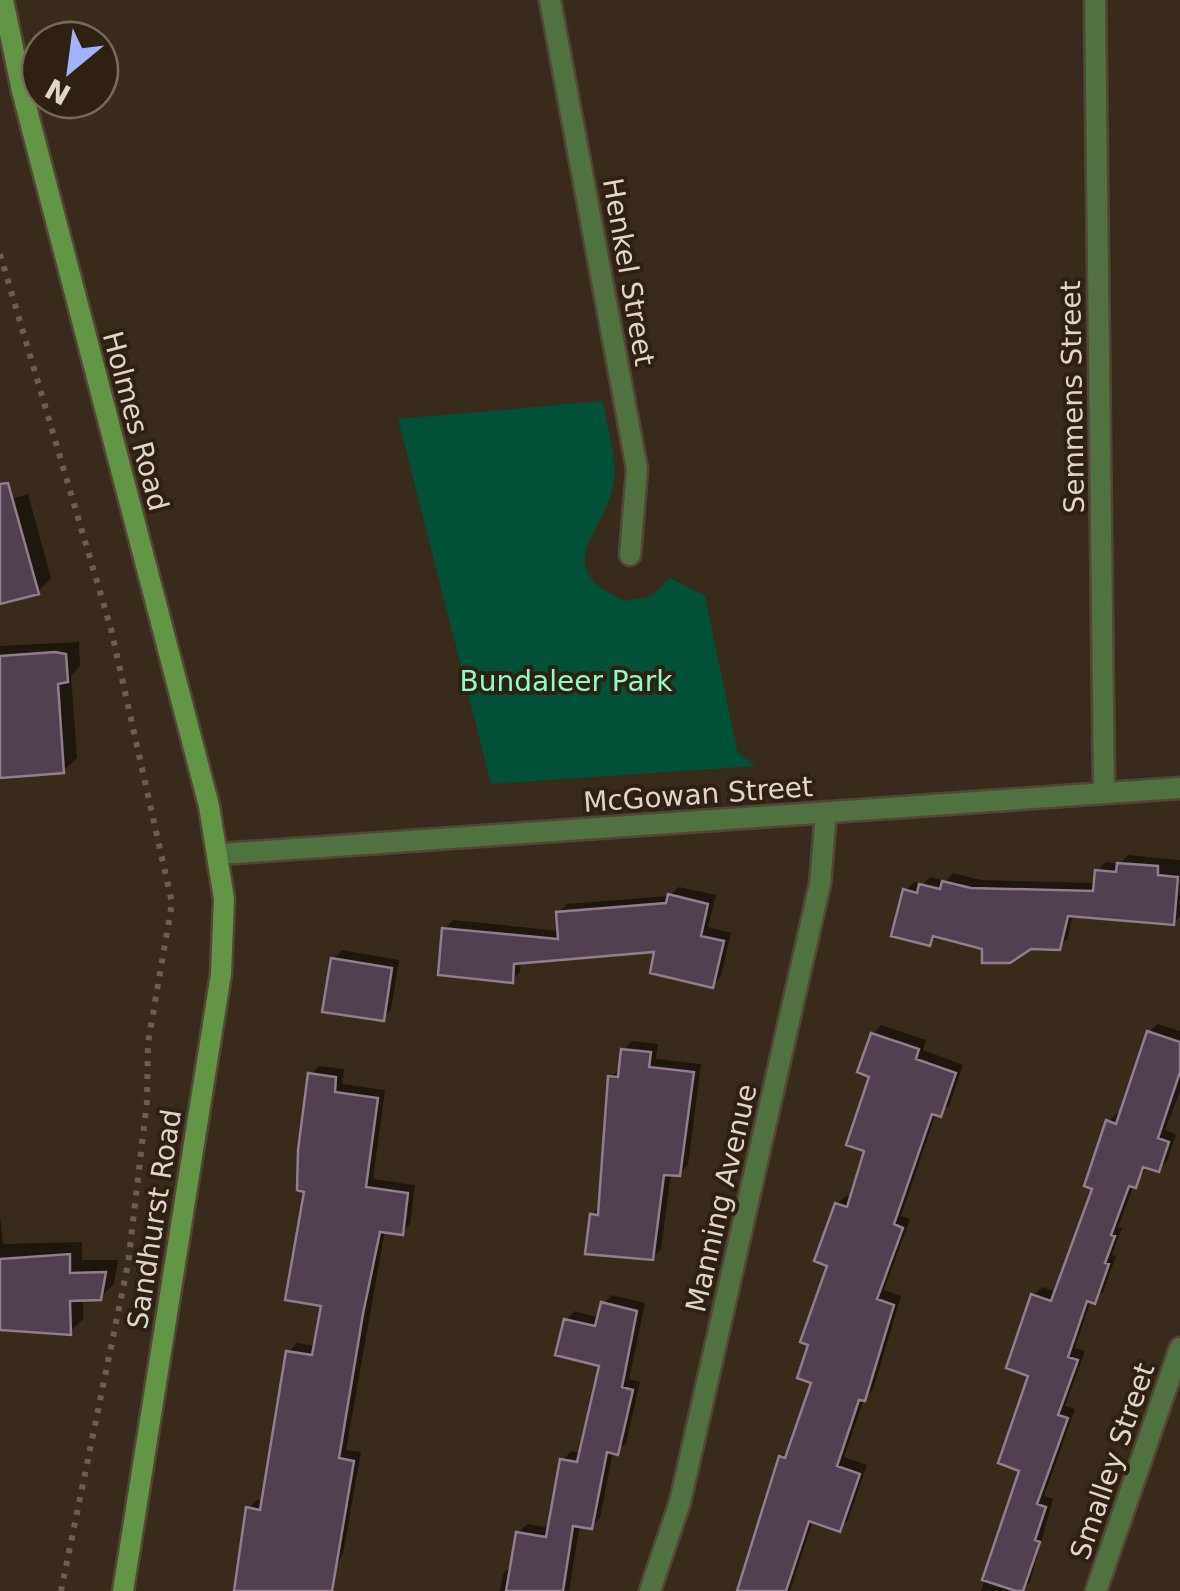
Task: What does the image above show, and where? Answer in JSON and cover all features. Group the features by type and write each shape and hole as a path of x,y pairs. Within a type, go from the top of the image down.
{"main road":[{"name":"Holmes Road","path":"3,0 22,91 220,854"},
{"name":"Sandhurst Road","path":"123,1591 220,974 224,898 220,854"}],"street":[{"name":"Henkel Street","path":"550,0 637,469 630,555"},
{"name":"Semmens Street","path":"1096,0 1104,793"},
{"name":"McGowan Street","path":"220,854 1180,788"},
{"name":"Manning Avenue","path":"650,1591 689,1464 820,884 826,813"},
{"name":"Smalley Street","path":"1096,1591 1180,1348"}],"path":[{"path":"0,254 111,629 172,902 148,1043 147,1101 128,1264 61,1591"}],"green space":[{"name":"Bundaleer Park","path":"603,401 614,476 607,504 586,550 589,576 625,601 651,596 670,578 705,596 737,751 755,766 491,784 398,419"}],"building":[{"path":"8,483 39,594 0,604 0,484"},
{"path":"66,654 68,682 58,684 64,773 0,778 0,656"},
{"path":"1117,863 1158,866 1158,875 1178,877 1174,925 1068,916 1060,950 1031,949 1010,963 982,963 982,949 933,936 930,946 891,936 903,889 917,893 919,884 940,889 942,881 971,888 1093,891 1095,870 1116,872"},
{"path":"668,894 708,904 701,936 724,941 713,988 650,973 654,952 514,964 513,983 438,975 442,928 558,939 556,912 666,903"},
{"path":"331,958 392,968 384,1021 322,1012"},
{"path":"1147,1031 1180,1042 1180,1072 1158,1138 1169,1142 1159,1172 1143,1167 1136,1188 1129,1186 1111,1235 1115,1236 1105,1263 1109,1264 1095,1304 1087,1301 1068,1357 1078,1360 1058,1415 1068,1418 1037,1504 1046,1507 1035,1540 1040,1542 1023,1591 1016,1591 982,1580 1019,1471 998,1463 1028,1376 1006,1368 1031,1294 1051,1301 1092,1189 1084,1186 1106,1120 1116,1124"},
{"path":"871,1033 919,1049 916,1059 956,1073 941,1117 932,1114 894,1224 903,1228 877,1299 894,1305 865,1401 859,1400 837,1466 860,1474 840,1532 809,1521 786,1591 737,1591 779,1456 785,1458 811,1383 797,1378 808,1345 800,1342 827,1266 814,1261 835,1203 847,1207 864,1151 846,1145 869,1077 857,1072"},
{"path":"621,1049 651,1052 649,1067 694,1072 680,1176 664,1175 653,1260 585,1254 590,1214 598,1215 608,1076 618,1077"},
{"path":"308,1073 336,1077 335,1092 378,1098 366,1187 408,1193 403,1235 380,1232 363,1314 339,1458 354,1461 332,1591 234,1591 246,1507 260,1510 286,1351 312,1355 321,1306 285,1300 304,1192 297,1190 298,1150"},
{"path":"70,1254 70,1273 106,1272 101,1300 70,1301 71,1335 0,1330 0,1259"},
{"path":"601,1302 637,1311 622,1387 633,1390 618,1455 607,1452 592,1529 573,1526 563,1591 506,1591 516,1532 546,1537 560,1459 577,1462 599,1366 555,1355 564,1319 595,1326"}]}
